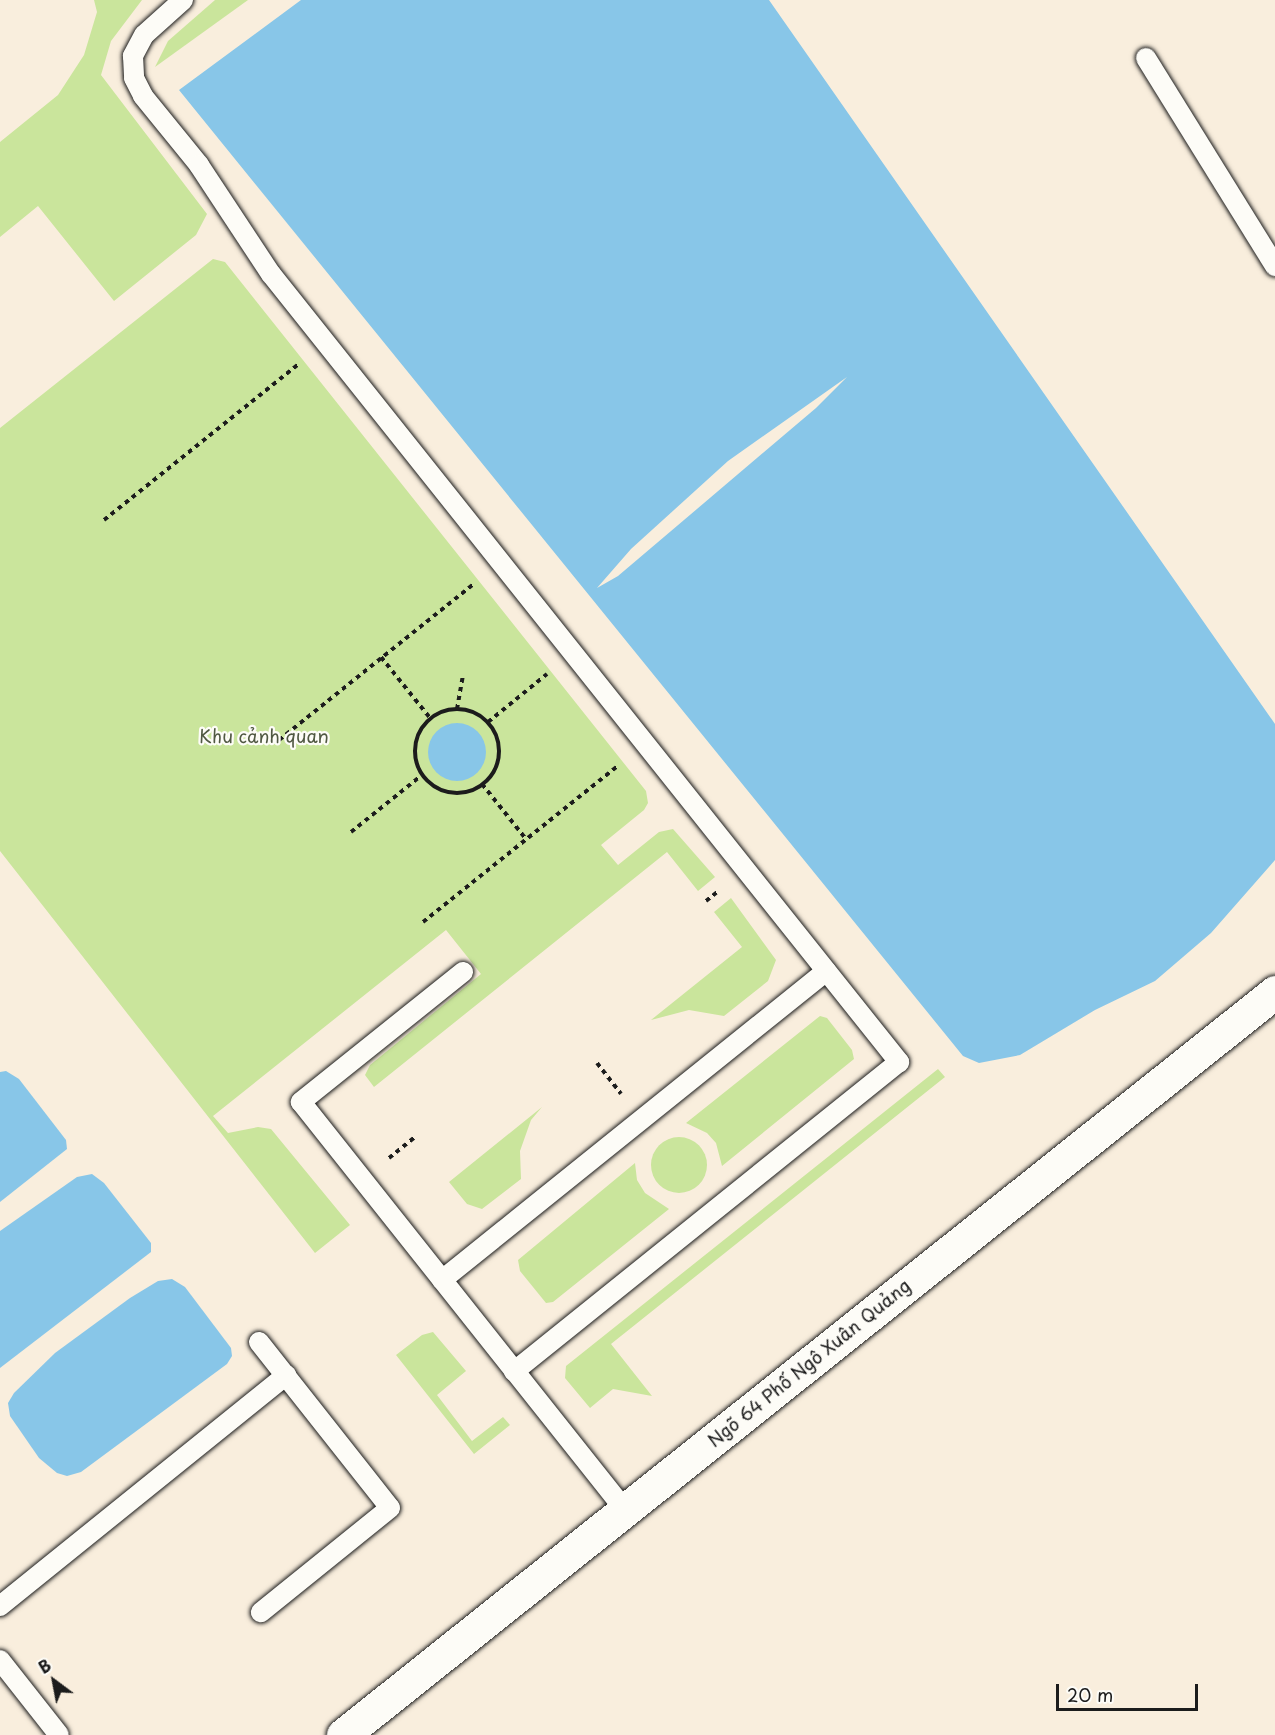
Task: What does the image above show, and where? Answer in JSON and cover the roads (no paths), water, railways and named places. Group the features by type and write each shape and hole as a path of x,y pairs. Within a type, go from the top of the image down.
{"street":[{"name":"Ngõ 64 Phố Ngô Xuân Quảng","path":"343,1735 1275,993"}],"lane":[{"path":"183,0 144,35 133,56 134,78 143,96 199,165 271,274 899,1062 514,1371"},
{"path":"1146,58 1275,266"},
{"path":"442,1280 826,971"},
{"path":"463,972 300,1102 625,1510"},
{"path":"259,1342 390,1508 261,1612"},
{"path":"0,1606 286,1375"},
{"path":"0,1660 59,1735"}],"water":[{"path":"301,0 769,0 1275,724 1275,860 1211,933 1155,981 1095,1010 1020,1055 979,1063 963,1056 179,90","holes":["847,377 816,408 618,576 597,588 631,549 728,461"]},
{"path":"457,723 468,725 481,736 486,752 484,763 473,776 457,781 446,779 433,768 428,752 430,741 441,728"},
{"path":"6,1071 19,1079 66,1140 67,1149 0,1202 0,1072"},
{"path":"92,1174 104,1183 151,1243 151,1252 0,1368 0,1231 77,1177"},
{"path":"172,1279 185,1287 231,1348 232,1356 227,1364 81,1472 67,1476 57,1473 39,1458 10,1416 8,1403 14,1393 55,1353 130,1298 158,1281"}],"park label":[{"name":"Khu cảnh quan","path":"264,736"}]}
